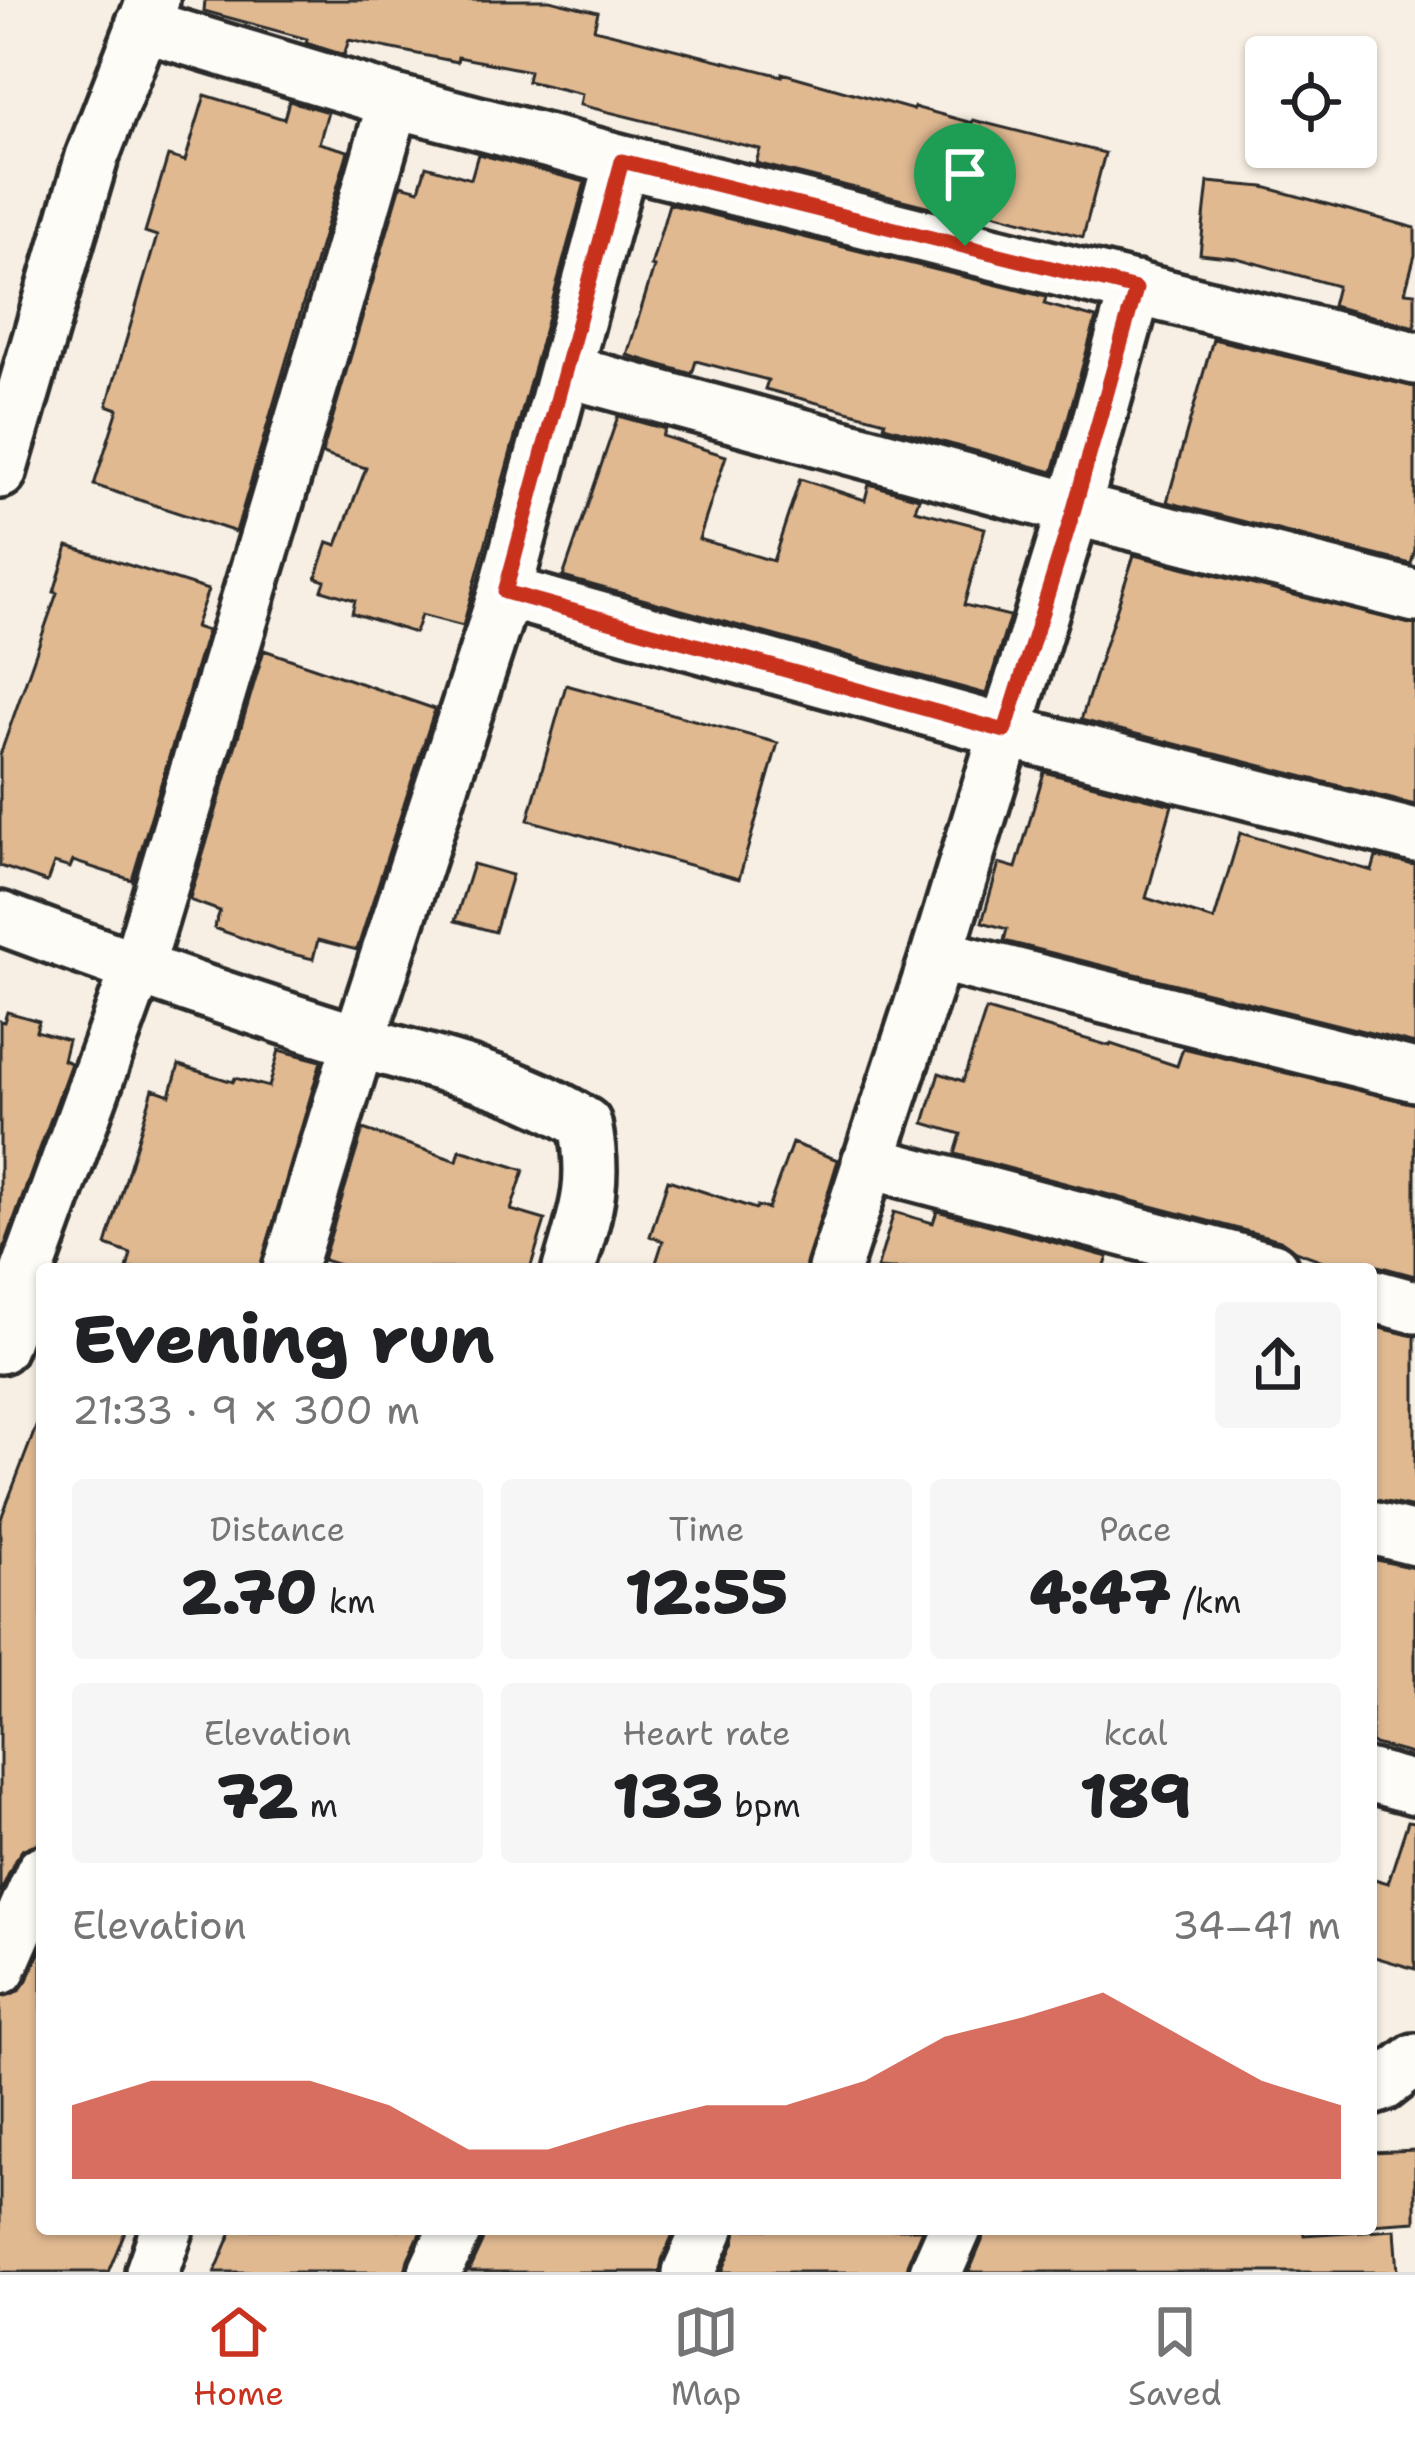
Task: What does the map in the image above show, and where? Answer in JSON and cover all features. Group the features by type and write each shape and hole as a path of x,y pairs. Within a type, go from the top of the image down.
{"street":[{"path":"0,472 92,157 148,13 394,101 1415,358"},
{"path":"0,1346 136,969 394,101"},
{"path":"292,1263 505,592 622,161"},
{"path":"836,1263 937,955 1136,289"},
{"path":"566,371 1415,596"},
{"path":"505,592 1005,731 1415,836"},
{"path":"0,918 136,969 359,1042 453,1066 555,1104 585,1124 592,1178 571,1263"},
{"path":"937,955 1415,1076"},
{"path":"868,1162 1249,1263"},
{"path":"1377,1297 1415,1307"},
{"path":"1377,1530 1415,1539"},
{"path":"1377,1778 1415,1788"},
{"path":"0,1968 36,1887"},
{"path":"1377,2088 1415,2060"},
{"path":"152,2272 165,2235"},
{"path":"435,2272 451,2235"},
{"path":"689,2272 705,2235"},
{"path":"936,2272 952,2235"}],"building":[{"path":"205,0 550,0 598,12 594,29 1105,153 1083,237 948,201 946,211 756,163 760,149 580,105 582,94 527,81 529,71 349,40 344,55 306,43 307,39 204,11"},
{"path":"205,95 284,119 289,101 328,112 319,143 348,151 236,532 94,485 118,409 107,405 157,236 145,232 168,156 185,161"},
{"path":"478,154 585,182 463,626 421,615 415,633 352,613 355,600 322,590 325,581 316,578 328,542 337,545 366,468 322,454 401,185 419,190 426,166 471,179"},
{"path":"1208,182 1264,187 1415,228 1415,255 1405,292 1415,293 1415,327 1332,306 1337,286 1237,258 1200,254"},
{"path":"669,204 1046,297 1044,304 1096,318 1053,472 765,389 768,380 696,361 692,374 627,355"},
{"path":"1213,339 1415,387 1415,550 1411,564 1167,502"},
{"path":"618,416 665,429 662,436 726,456 699,539 773,561 800,479 865,500 869,484 919,498 915,510 985,528 964,605 1010,616 986,694 563,577"},
{"path":"68,546 208,590 195,627 207,631 132,880 73,861 70,868 54,863 47,882 0,866 0,755 57,593"},
{"path":"1134,555 1415,625 1415,805 1081,720"},
{"path":"264,650 435,709 357,950 318,940 313,959 276,950 214,928 220,911 190,898"},
{"path":"566,685 778,743 739,879 528,820"},
{"path":"1044,772 1172,805 1146,898 1214,920 1240,833 1372,871 1376,857 1415,865 1415,1044 1004,941 1007,929 982,922 999,863 1016,868"},
{"path":"473,864 512,875 495,932 455,921"},
{"path":"986,1010 1177,1066 1183,1048 1415,1104 1415,1276 1377,1263 1328,1263 1280,1240 955,1154 961,1134 924,1123 939,1073 963,1081"},
{"path":"7,1012 39,1021 36,1031 68,1040 63,1060 71,1063 0,1259 0,1021 4,1022"},
{"path":"279,1050 321,1061 262,1263 129,1263 131,1254 106,1245 153,1089 170,1095 179,1065 233,1082 235,1078 269,1087"},
{"path":"363,1129 457,1161 460,1150 524,1170 511,1210 545,1220 532,1263 323,1260"},
{"path":"792,1143 838,1160 807,1263 656,1263 663,1241 650,1236 668,1180 768,1209"},
{"path":"937,1211 1108,1257 1106,1263 879,1263 894,1212 933,1223"},
{"path":"1377,1327 1415,1336 1415,1508 1377,1500"},
{"path":"36,1427 36,1845 23,1849 0,1893 0,1521"},
{"path":"1377,1560 1415,1568 1415,1755 1377,1745"},
{"path":"1408,1821 1415,1822 1415,1969 1377,1958 1377,1880 1388,1883"},
{"path":"36,1960 36,2235 123,2235 108,2272 0,2272 0,1997 19,1991"},
{"path":"1415,2150 1415,2221 1377,2224 1377,2152"},
{"path":"1395,2229 1398,2272 969,2272 983,2235 1377,2235 1377,2230"},
{"path":"230,2235 419,2235 405,2272 215,2272"},
{"path":"484,2235 672,2235 660,2272 468,2272"},
{"path":"736,2235 919,2235 907,2272 722,2272"}],"route":[{"path":"622,161 965,246 1136,289 1005,731 505,592 622,161"}]}
